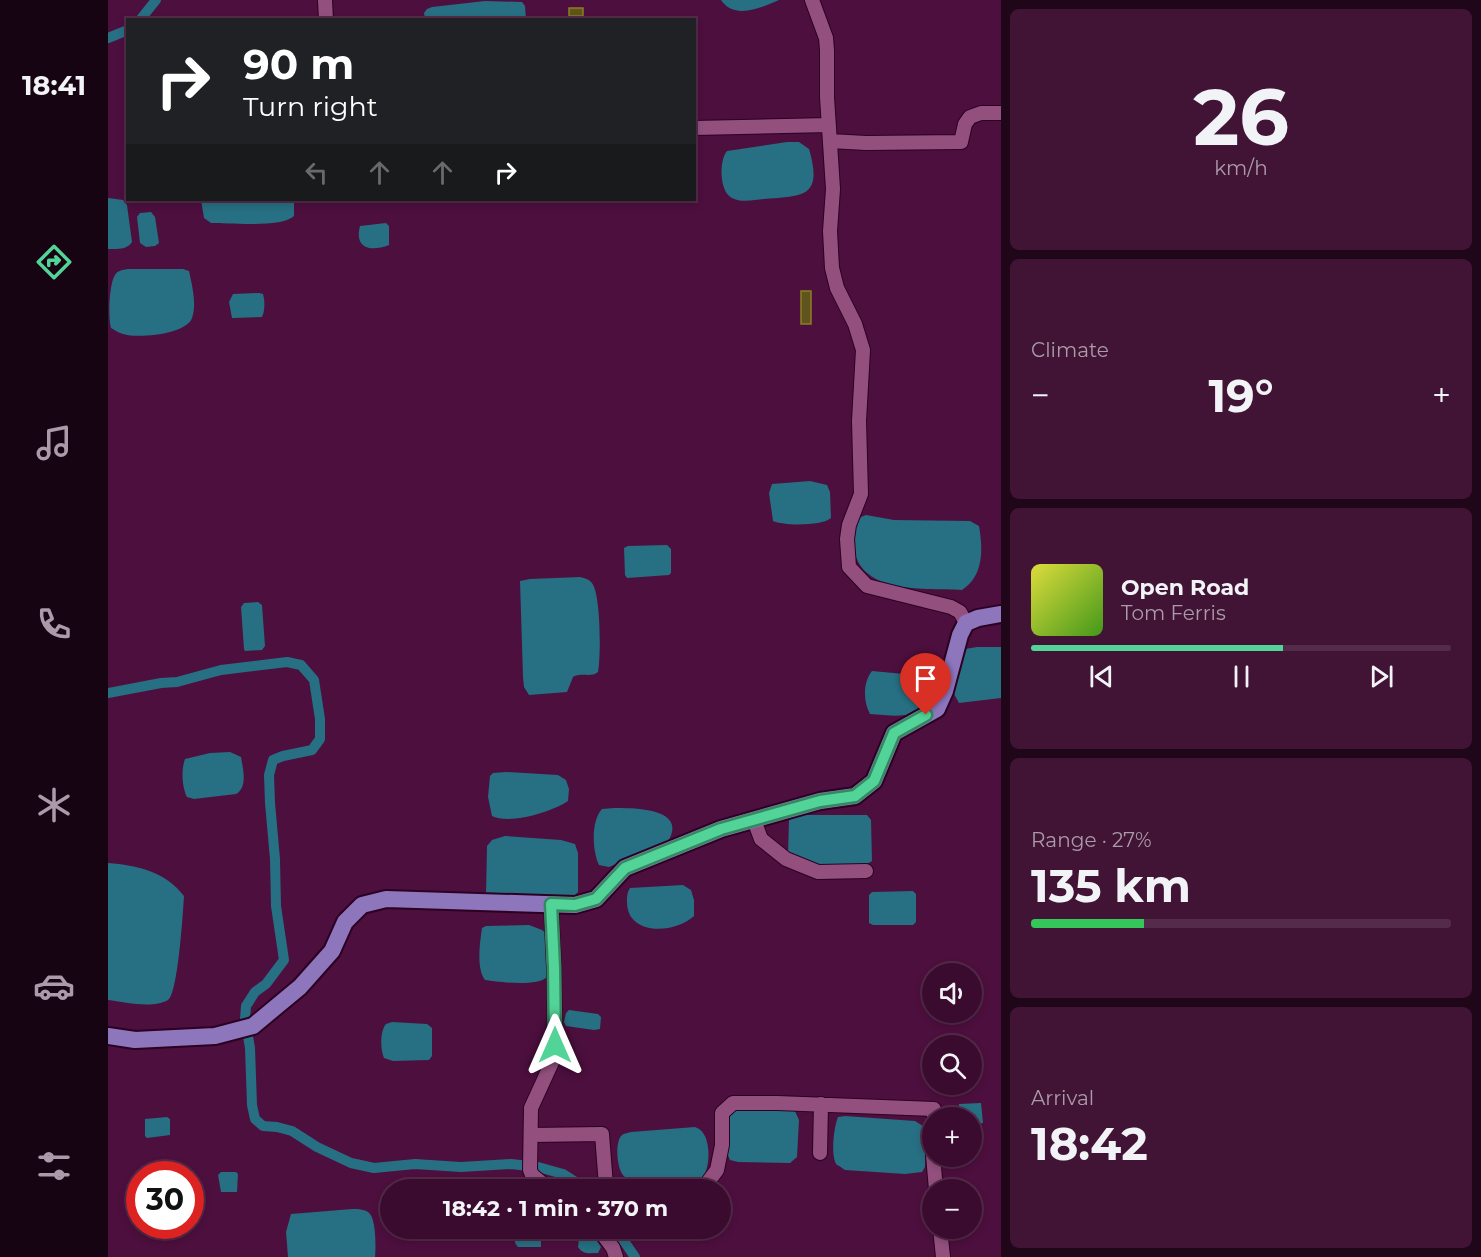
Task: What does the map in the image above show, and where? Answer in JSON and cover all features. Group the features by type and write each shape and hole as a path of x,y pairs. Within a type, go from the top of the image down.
{"main road":[{"path":"108,1036 135,1040 215,1036 246,1027 300,987 332,951 345,922 362,905 386,899 575,905 596,899 625,868 721,829 820,801 855,796 874,781 894,733 937,709 945,691 960,635 966,623 978,618 1001,614"}],"street":[{"path":"324,0 326,18"},
{"path":"812,0 826,38 833,189 830,231 832,268 837,288 855,324 863,350 859,421 861,494 849,525 847,538 849,567 867,586 951,607 960,612 966,623"},
{"path":"830,141 961,142 965,124 970,117 1001,112"},
{"path":"696,128 829,125"},
{"path":"754,820 761,839 786,859 818,872 866,871"},
{"path":"537,1179 530,1170 531,1108 553,1060 555,1045 551,904"},
{"path":"710,1179 717,1170 722,1145 722,1113 733,1103 922,1108"},
{"path":"820,1153 821,1104"},
{"path":"531,1135 602,1134 605,1179"},
{"path":"606,1239 616,1257"},
{"path":"941,1239 943,1257"}],"water":[{"path":"721,0 779,0 756,9 740,11 726,6"},
{"path":"485,1 522,2 525,6 526,18 425,18 424,13 432,7"},
{"path":"799,142 809,149 814,177 807,191 790,197 748,201 736,200 728,195 722,176 724,155 727,151"},
{"path":"108,198 123,200 127,205 132,242 125,248 108,249"},
{"path":"201,201 294,201 294,216 279,222 211,223 204,218"},
{"path":"151,212 155,217 159,243 146,247 140,243 137,217 140,213"},
{"path":"386,223 389,226 389,245 370,248 359,240 360,226"},
{"path":"183,269 189,271 194,307 192,318 188,323 181,328 161,334 139,336 122,334 111,328 110,301 113,279 121,270"},
{"path":"233,294 263,294 264,300 262,317 232,318 229,302"},
{"path":"810,481 827,485 830,492 831,518 820,523 803,524 773,521 769,493 772,484"},
{"path":"866,515 894,520 970,521 979,526 981,553 975,577 962,590 897,586 868,574 859,563 854,548 854,532 861,517"},
{"path":"667,545 671,549 671,573 669,575 627,578 624,548"},
{"path":"580,577 592,583 597,600 600,640 598,672 573,677 567,692 529,695 524,687 523,677 520,581"},
{"path":"258,602 262,605 265,646 262,650 245,651 241,607 244,603"},
{"path":"1001,647 1001,698 959,703 954,694 965,649"},
{"path":"872,671 926,676 928,687 923,709 904,715 870,714 865,692"},
{"path":"230,752 241,757 244,777 240,791 236,794 194,799 187,797 183,778 185,759 210,753"},
{"path":"493,773 558,775 566,780 569,789 568,801 530,816 509,819 492,816 488,797 490,776"},
{"path":"602,809 646,810 666,817 671,823 672,831 667,843 609,867 599,865 594,844 594,828"},
{"path":"805,815 867,815 871,820 872,861 853,866 828,866 812,864 788,855 789,819"},
{"path":"505,836 561,840 575,844 578,853 578,892 567,897 486,894 487,846 492,840"},
{"path":"108,863 150,871 169,881 184,896 175,983 172,994 162,1003 138,1004 108,1000"},
{"path":"683,885 691,890 694,900 694,916 686,922 676,926 653,928 635,921 629,913 627,898 630,888"},
{"path":"913,891 916,894 916,922 913,925 873,925 869,923 869,895 872,892"},
{"path":"529,925 548,935 547,977 527,983 485,980 480,969 482,928"},
{"path":"569,1010 598,1014 601,1017 600,1029 566,1026 564,1022"},
{"path":"392,1022 427,1024 432,1028 432,1056 429,1060 393,1061 384,1058 381,1045 382,1035 386,1024"},
{"path":"981,1103 981,1107 959,1107 959,1104"},
{"path":"736,1109 794,1109 799,1120 797,1157 790,1163 730,1160 727,1153 727,1117"},
{"path":"167,1117 170,1119 170,1135 147,1138 145,1136 145,1119"},
{"path":"838,1117 915,1121 922,1125 922,1167 925,1167 922,1172 905,1174 845,1170 837,1165 833,1141"},
{"path":"695,1127 701,1131 708,1145 706,1172 701,1179 631,1179 625,1177 618,1163 617,1150 622,1135 631,1132"},
{"path":"221,1172 238,1174 237,1192 221,1192 218,1175"},
{"path":"352,1209 366,1211 372,1217 375,1257 288,1257 286,1232 291,1214"},
{"path":"515,1239 541,1239 541,1247 518,1247"},
{"path":"579,1239 596,1239 601,1247 598,1253 587,1253 578,1247"}],"building":[{"path":"569,8 583,8 583,16 569,16"},
{"path":"801,291 811,291 811,324 801,324"}],"waterway":[{"path":"142,18 156,0"},
{"path":"108,38 126,31"},
{"path":"108,693 177,682 221,670 287,662 301,665 314,680 320,719 320,739 312,750 273,760 269,775 276,906 284,960 266,984 255,992 246,1006 245,1019 250,1048 252,1105 255,1119 263,1126 292,1131 317,1147 351,1163 374,1168 415,1164 461,1167 511,1164 538,1167 563,1174 571,1179"},
{"path":"623,1239 635,1257"}],"route":[{"path":"555,1045 551,904 575,905 596,899 625,868 721,829 820,801 855,796 874,781 894,733 926,715"}]}
